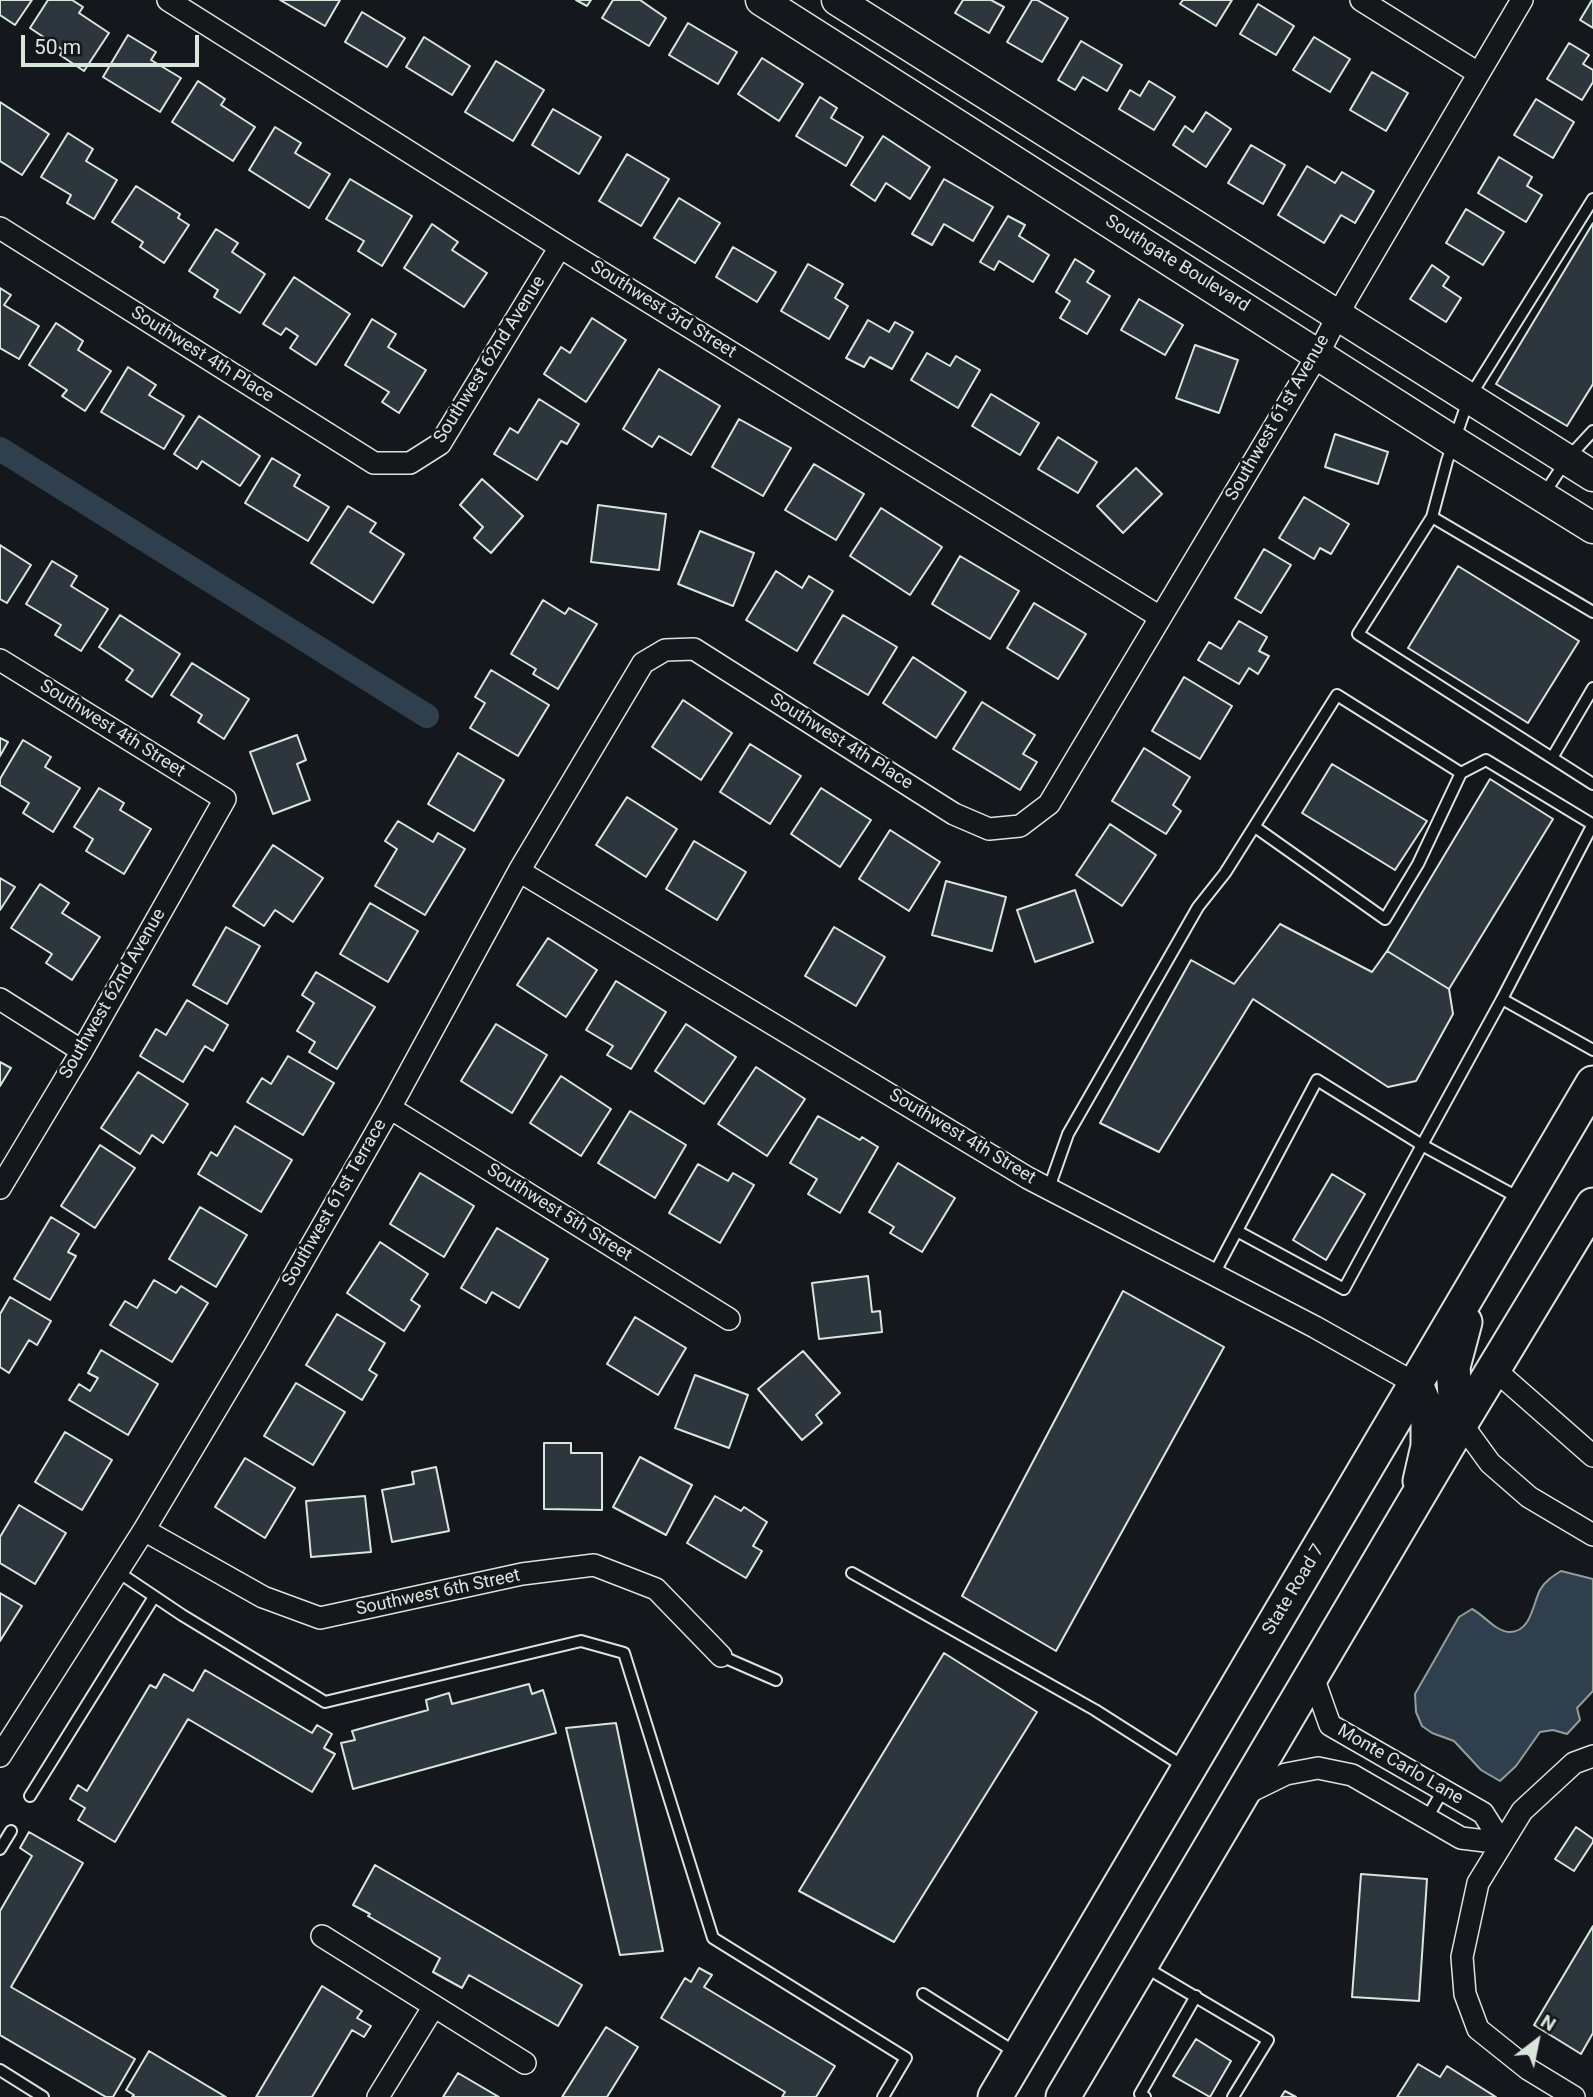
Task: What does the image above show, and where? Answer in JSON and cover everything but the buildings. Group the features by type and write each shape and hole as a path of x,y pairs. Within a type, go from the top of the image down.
{"main road":[{"name":"Southgate Boulevard","path":"761,0 1593,528"},
{"path":"837,0 1593,476"},
{"name":"State Road 7","path":"995,2097 1593,1083"},
{"path":"1063,2097 1416,1504 1461,1423 1593,1205"},
{"path":"1461,1423 1455,1396 1453,1367 1475,1283"},
{"path":"1416,1384 1428,1412 1428,1423 1427,1446 1416,1504"},
{"path":"1025,2097 1040,2021"}],"street":[{"name":"Southwest 3rd Street","path":"168,0 560,247 1160,617"},
{"path":"1361,0 1478,73"},
{"name":"Southwest 61st Avenue","path":"1020,826 1049,804 1318,354 1338,313 1522,0"},
{"name":"Southwest 4th Place","path":"0,228 374,463 410,463"},
{"name":"Southwest 62nd Avenue","path":"410,463 440,444 560,247"},
{"name":"Southwest 4th Place","path":"666,650 694,649 954,814 989,829 1020,826"},
{"name":"Southwest 61st Terrace","path":"0,1756 144,1530 390,1108 519,870 643,663 666,650"},
{"name":"Southwest 4th Street","path":"0,660 225,799"},
{"name":"Southwest 62nd Avenue","path":"0,1188 82,1051 225,799"},
{"name":"Southwest 4th Street","path":"519,870 1049,1188 1315,1327 1416,1384"},
{"path":"0,999 82,1051"},
{"name":"Southwest 5th Street","path":"390,1108 729,1319"},
{"path":"1495,1370 1593,1456"},
{"path":"1461,1423 1490,1463 1529,1497 1593,1535"},
{"name":"Southwest 6th Street","path":"144,1530 263,1597 320,1618 522,1574 594,1565 656,1589 721,1656"},
{"name":"Monte Carlo Lane","path":"1313,1677 1331,1726 1483,1813 1502,1843"},
{"path":"1573,2097 1528,2069 1478,2029 1465,1994 1462,1957 1478,1882 1522,1811 1574,1763 1593,1756"},
{"name":"Monte Carlo Lane","path":"1243,1795 1286,1774 1318,1768 1352,1776 1461,1838 1502,1843"},
{"path":"322,1936 525,2063"},
{"path":"378,2097 434,2006"}],"lane":[{"path":"1593,199 1469,398 1453,441 1432,517 1358,634 1593,784"},
{"path":"1542,496 1567,460 1593,431"},
{"path":"1432,517 1593,612"},
{"path":"1552,758 1593,688"},
{"path":"1049,1188 1068,1134 1198,907 1226,873 1337,695 1461,773"},
{"path":"1237,1231 1344,1289 1502,999 1592,824 1486,760 1461,773 1418,864 1385,919 1255,827"},
{"path":"1502,999 1593,1050"},
{"path":"1214,1274 1317,1080 1422,1145 1524,1201"},
{"path":"118,1572 325,1702 581,1641 624,1653 713,1938 906,2058 883,2097"},
{"path":"852,1573 1095,1710 1188,1770"},
{"path":"30,1796 154,1597"},
{"path":"721,1656 776,1680"},
{"path":"1427,1818 1443,1790"},
{"path":"0,1849 11,1831"},
{"path":"1141,1965 1268,2040 1233,2097"},
{"path":"923,1994 1020,2056"},
{"path":"1145,2097 1140,2094 1196,1996"},
{"path":"0,2070 43,2097"}],"water":[{"path":"1561,1571 1593,1579 1593,1691 1577,1708 1580,1720 1567,1734 1553,1730 1540,1732 1516,1766 1500,1781 1481,1770 1454,1741 1422,1726 1416,1712 1415,1694 1459,1617 1472,1609 1499,1629 1516,1631 1527,1623 1542,1587"}],"waterway":[{"path":"0,449 427,716"}]}
